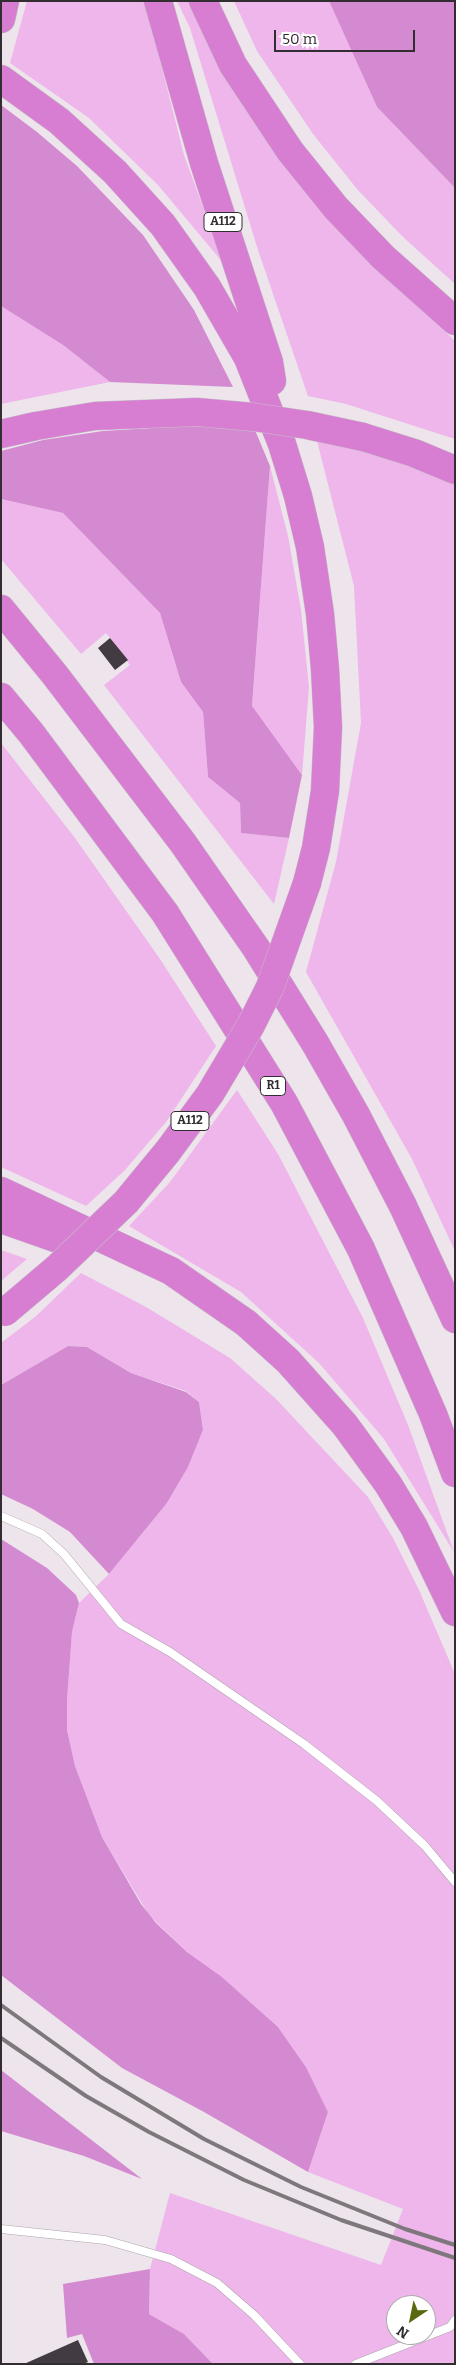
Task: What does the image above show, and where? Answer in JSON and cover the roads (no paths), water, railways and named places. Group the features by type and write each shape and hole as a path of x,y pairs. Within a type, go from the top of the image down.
{"highway":[{"name":"A112","path":"3,1313 57,1268 126,1202 210,1094 251,1025 270,987 308,883 316,848 325,791 328,727 325,669 320,614 310,547 298,496 282,444 269,362 204,163 158,1"},
{"path":"203,1 233,65 290,151 336,208 383,257 455,321"},
{"path":"1,79 59,121 115,172 163,225 207,287 248,358 282,444"},
{"path":"1,434 95,416 197,412 253,417 306,425 363,437 414,453 455,470"},
{"path":"1,609 55,675 183,843 256,948 315,1043 356,1115 403,1206 455,1319"},
{"name":"R1","path":"1,697 37,741 165,913 284,1103 361,1249 433,1414 455,1473"},
{"path":"1,1191 171,1271 246,1323 288,1361 345,1424 388,1484 414,1527 455,1612"},
{"path":"1,1219 31,1228 167,1280 219,1306"}],"lane":[{"path":"1,1516 42,1534 64,1554 121,1624 178,1657 304,1744 377,1801 425,1846 455,1882"},
{"path":"1,2229 105,2240 171,2259 217,2284 254,2315 300,2364"},
{"path":"356,2364 450,2327 455,2320"}],"railway":[{"path":"1,2005 101,2077 204,2139 301,2187 405,2229 455,2245"},
{"path":"1,2038 86,2096 149,2132 244,2180 341,2220 455,2258"}]}
